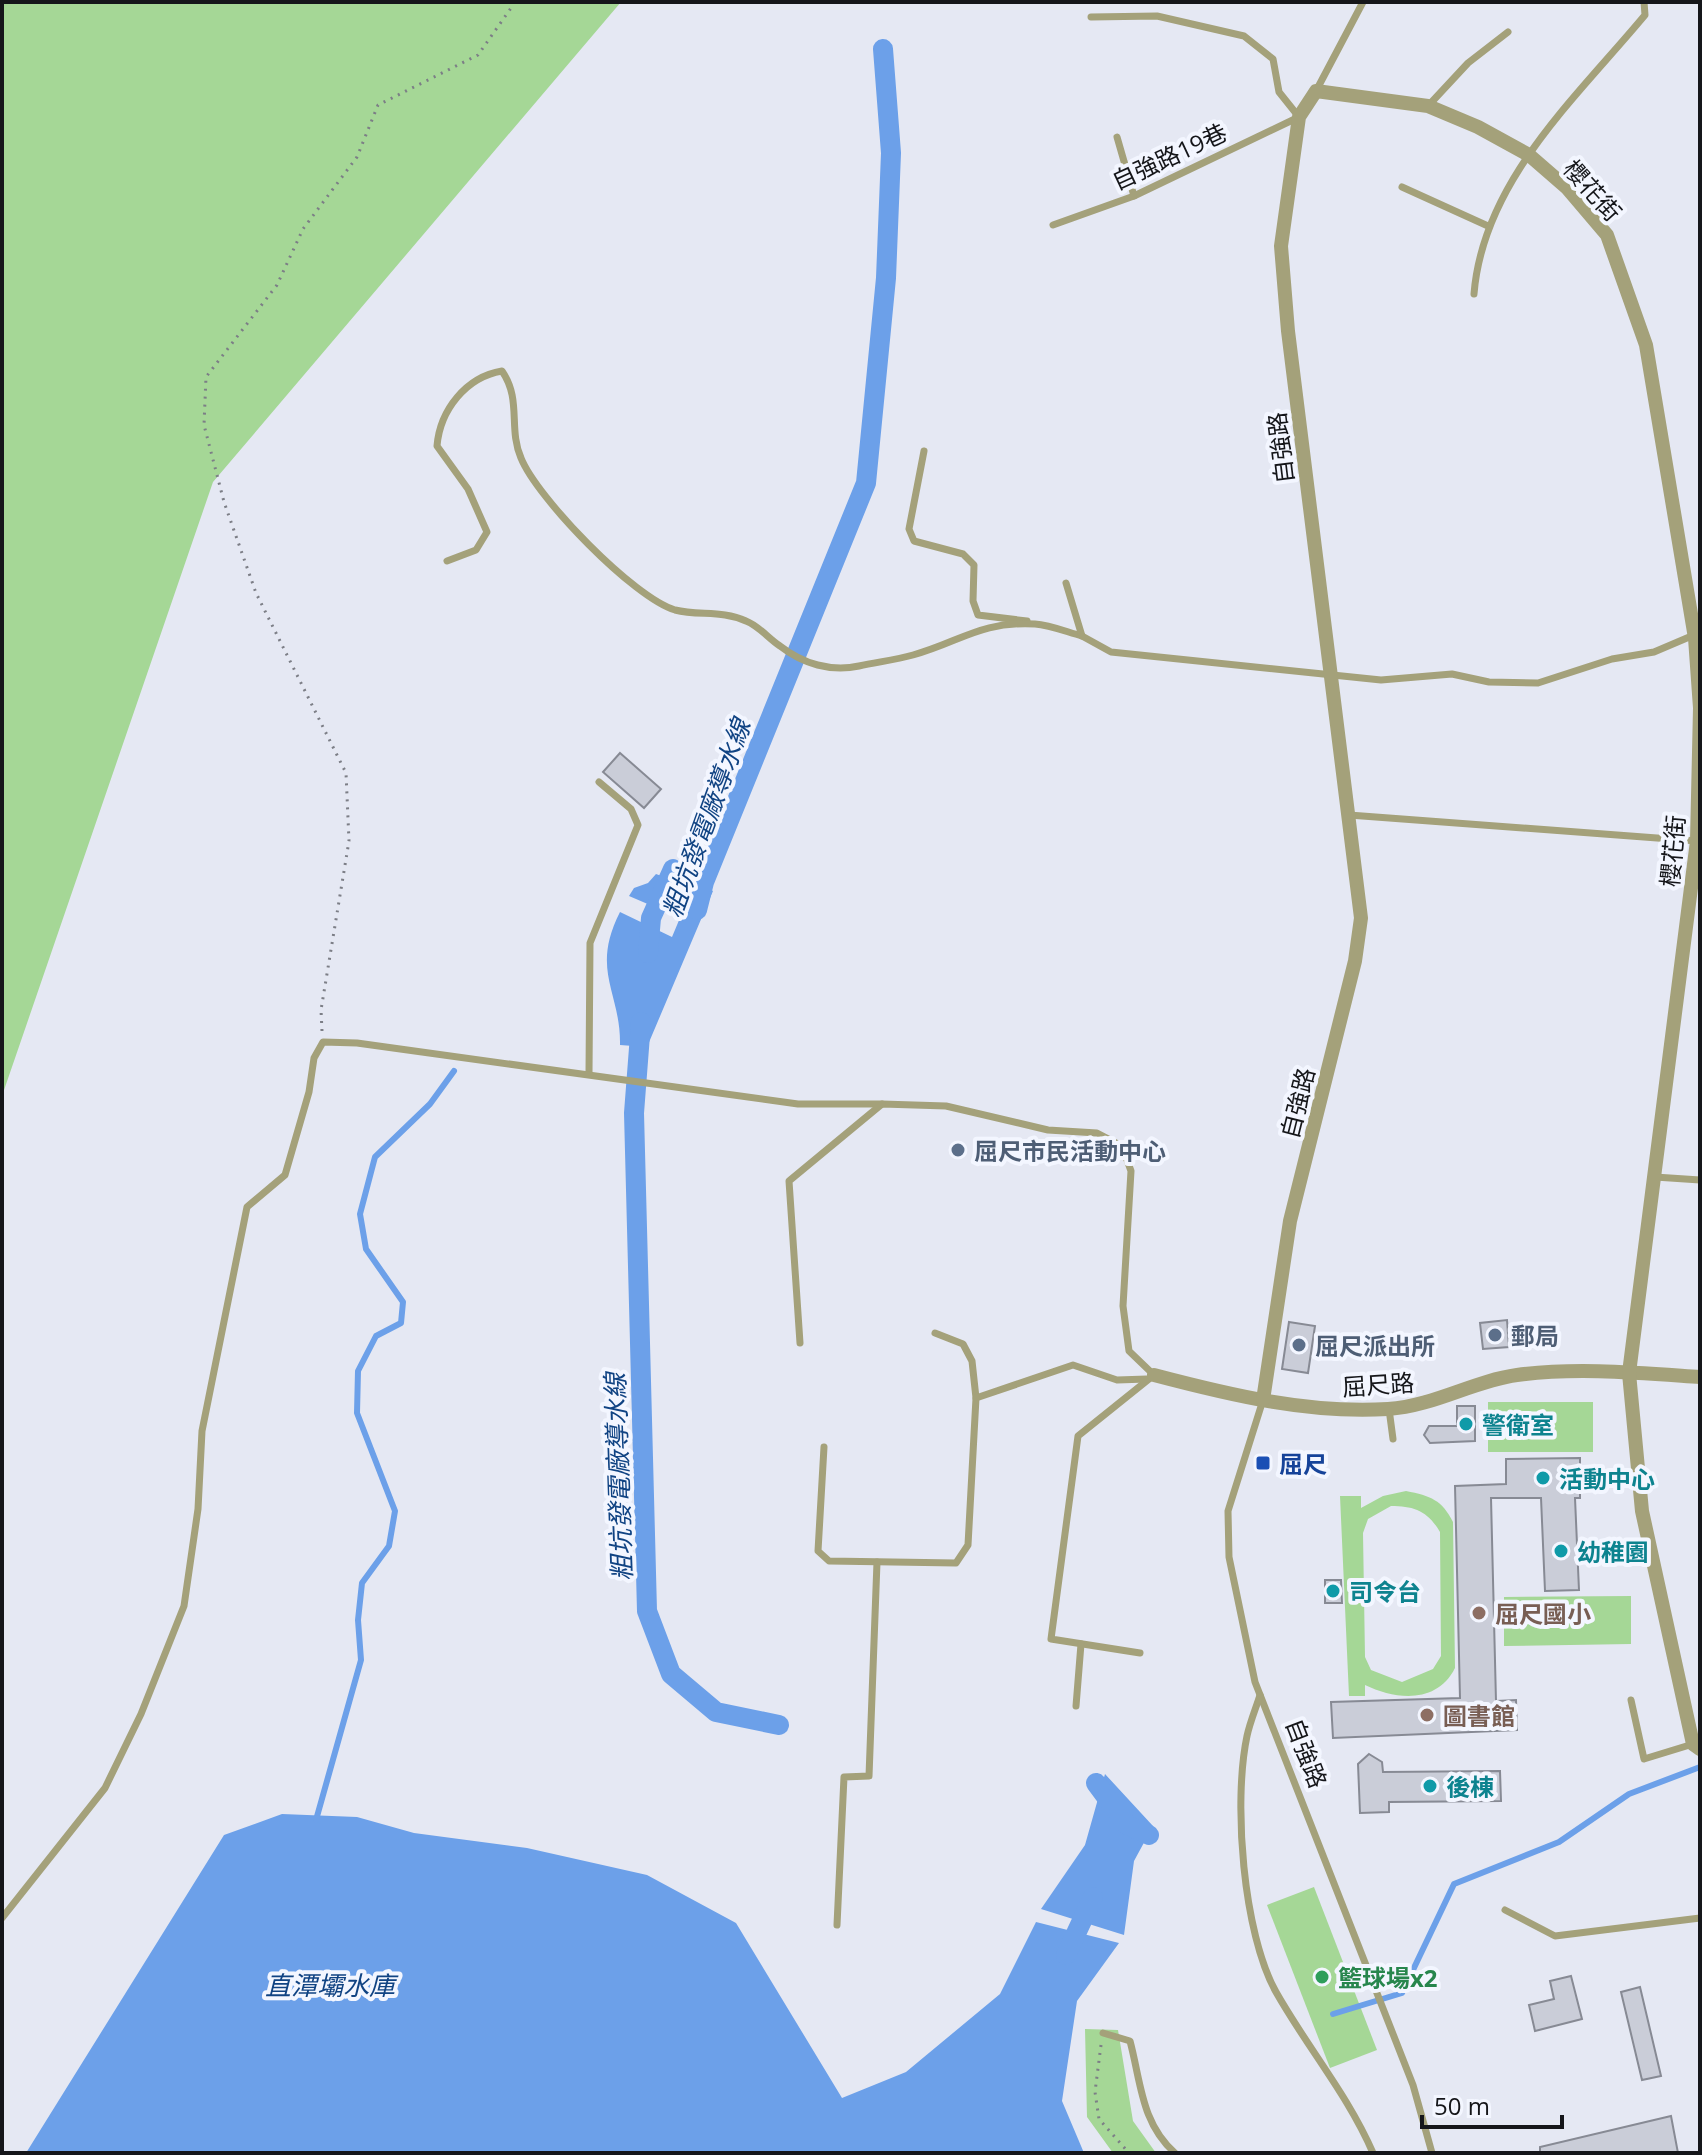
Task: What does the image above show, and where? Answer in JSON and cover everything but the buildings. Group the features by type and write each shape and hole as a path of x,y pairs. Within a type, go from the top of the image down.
{"street":[{"name":"櫻花街","path":"1316,91 1428,106 1478,127 1529,155 1567,188 1607,235 1646,345 1695,624 1700,708 1697,841 1629,1373 1642,1511 1696,1747"},
{"name":"自強路","path":"1263,1400 1290,1221 1355,961 1361,918 1281,246 1299,117 1316,91"},
{"name":"屈尺路","path":"1152,1377 1263,1400 1344,1410 1415,1406 1516,1375 1629,1373 1700,1377"}],"lane":[{"path":"1316,91 1363,2"},
{"path":"1474,294 1477,260 1502,194 1529,155 1645,15 1644,2"},
{"path":"1091,17 1157,16 1244,36 1273,59 1279,92 1299,117"},
{"path":"1428,106 1468,63 1508,32"},
{"name":"自強路19巷","path":"1053,225 1134,196 1299,117"},
{"path":"1117,137 1134,196"},
{"path":"1402,187 1488,226"},
{"path":"447,561 476,550 487,532 468,489 437,446 439,426 461,392 483,374 502,371 513,387 516,438 520,458 529,472 549,501 617,570 653,600 675,610 725,612 750,622 781,648 812,665 846,669 915,655 982,626 1037,624"},
{"path":"924,451 909,529 914,541 963,554 974,565 973,601 978,615 1003,615 1082,636 1111,652 1381,680 1452,674 1489,682 1538,683 1612,659 1654,652 1695,624"},
{"path":"1066,583 1082,636"},
{"path":"589,1074 590,943 638,825 631,809 599,782"},
{"path":"1349,815 1697,841"},
{"path":"2,1918 105,1788 141,1714 184,1606 198,1509 202,1431 247,1207 285,1175 309,1092 314,1058 323,1042 357,1043 798,1104 946,1106 1048,1130 1097,1133 1122,1146 1131,1171 1123,1306 1129,1351 1152,1377"},
{"path":"800,1343 789,1181 882,1104"},
{"path":"1655,1177 1700,1180"},
{"path":"824,1447 818,1551 829,1561 956,1563 968,1545 976,1398 972,1361 963,1344 935,1333"},
{"path":"976,1398 1073,1365 1117,1380 1152,1377"},
{"path":"1140,1653 1051,1639 1078,1436 1152,1377"},
{"name":"自強路","path":"1263,1400 1228,1511 1229,1557 1260,1695 1413,2085 1432,2153"},
{"path":"1389,1409 1393,1439"},
{"path":"837,1925 844,1777 869,1776 877,1562"},
{"path":"1076,1706 1081,1644"},
{"path":"1260,1695 1247,1735 1241,1785 1249,1909 1257,1944 1275,1990 1358,2118 1373,2153"},
{"path":"1631,1700 1644,1759 1696,1747"},
{"path":"1505,1910 1555,1936 1700,1918"},
{"path":"1103,2033 1130,2041 1142,2102 1159,2140 1175,2153"}],"path":[{"path":"323,1042 321,1010 349,841 346,773 256,593 224,502 204,425 206,377 277,285 303,229 357,157 378,105 478,55 511,8"},
{"path":"1103,2033 1095,2092 1099,2119 1129,2153"}],"green space":[{"path":"2,2 621,2 213,482 2,1096"},
{"path":"1488,1402 1593,1402 1593,1452 1488,1452"},
{"path":"1406,1491 1429,1497 1445,1509 1453,1522 1455,1668 1447,1680 1427,1693 1402,1696 1365,1685 1365,1696 1349,1696 1340,1496 1361,1496 1361,1508 1383,1496","holes":["1391,1506 1425,1515 1440,1532 1441,1656 1433,1669 1402,1682 1371,1670 1365,1657 1363,1533 1368,1519"]},
{"path":"1631,1596 1631,1644 1504,1646 1504,1597"},
{"name":"籃球場x2","path":"1314,1887 1377,2050 1330,2068 1267,1905"},
{"path":"1085,2029 1118,2030 1133,2121 1156,2153 1113,2153 1087,2117"}],"water":[{"path":"656,874 675,881 673,892 678,917 629,896 634,888 648,883"},
{"path":"695,882 713,891 647,1047 620,1045 607,950 620,912 672,937"},
{"path":"1105,1774 1153,1826 1134,1861 1124,1935 1041,1909 1085,1845"},
{"name":"直潭壩水庫","path":"282,1814 357,1817 414,1833 527,1848 647,1875 736,1923 842,2098 906,2072 1000,1994 1036,1922 1119,1943 1077,2001 1062,2101 1084,2153 26,2153 224,1835"}],"waterway":[{"name":"粗坑發電廠導水線","path":"697,910 704,882 866,483 886,278 891,153 883,49"},
{"path":"648,953 651,918 673,869"},
{"name":"粗坑發電廠導水線","path":"641,1022 634,1113 647,1611 671,1674 716,1712 779,1725"},
{"path":"316,1820 361,1660 358,1620 362,1583 389,1546 395,1511 357,1413 358,1371 376,1336 401,1323 403,1302 366,1249 360,1214 375,1157 430,1104 454,1071"},
{"path":"1333,2014 1402,1993 1454,1884 1559,1842 1629,1794 1700,1767"},
{"path":"1096,1783 1127,1825 1149,1835"},
{"path":"1066,1955 1093,1897"}],"place":[{"name":"屈尺市民活動中心","path":"958,1150"},
{"name":"郵局","path":"1495,1335"},
{"name":"屈尺派出所","path":"1299,1345"},
{"name":"警衛室","path":"1466,1424"},
{"name":"屈尺","path":"1263,1463"},
{"name":"活動中心","path":"1543,1478"},
{"name":"幼稚園","path":"1561,1551"},
{"name":"司令台","path":"1333,1591"},
{"name":"屈尺國小","path":"1479,1613"},
{"name":"圖書館","path":"1427,1715"},
{"name":"後棟","path":"1430,1786"},
{"name":"籃球場x2","path":"1322,1977"}]}
